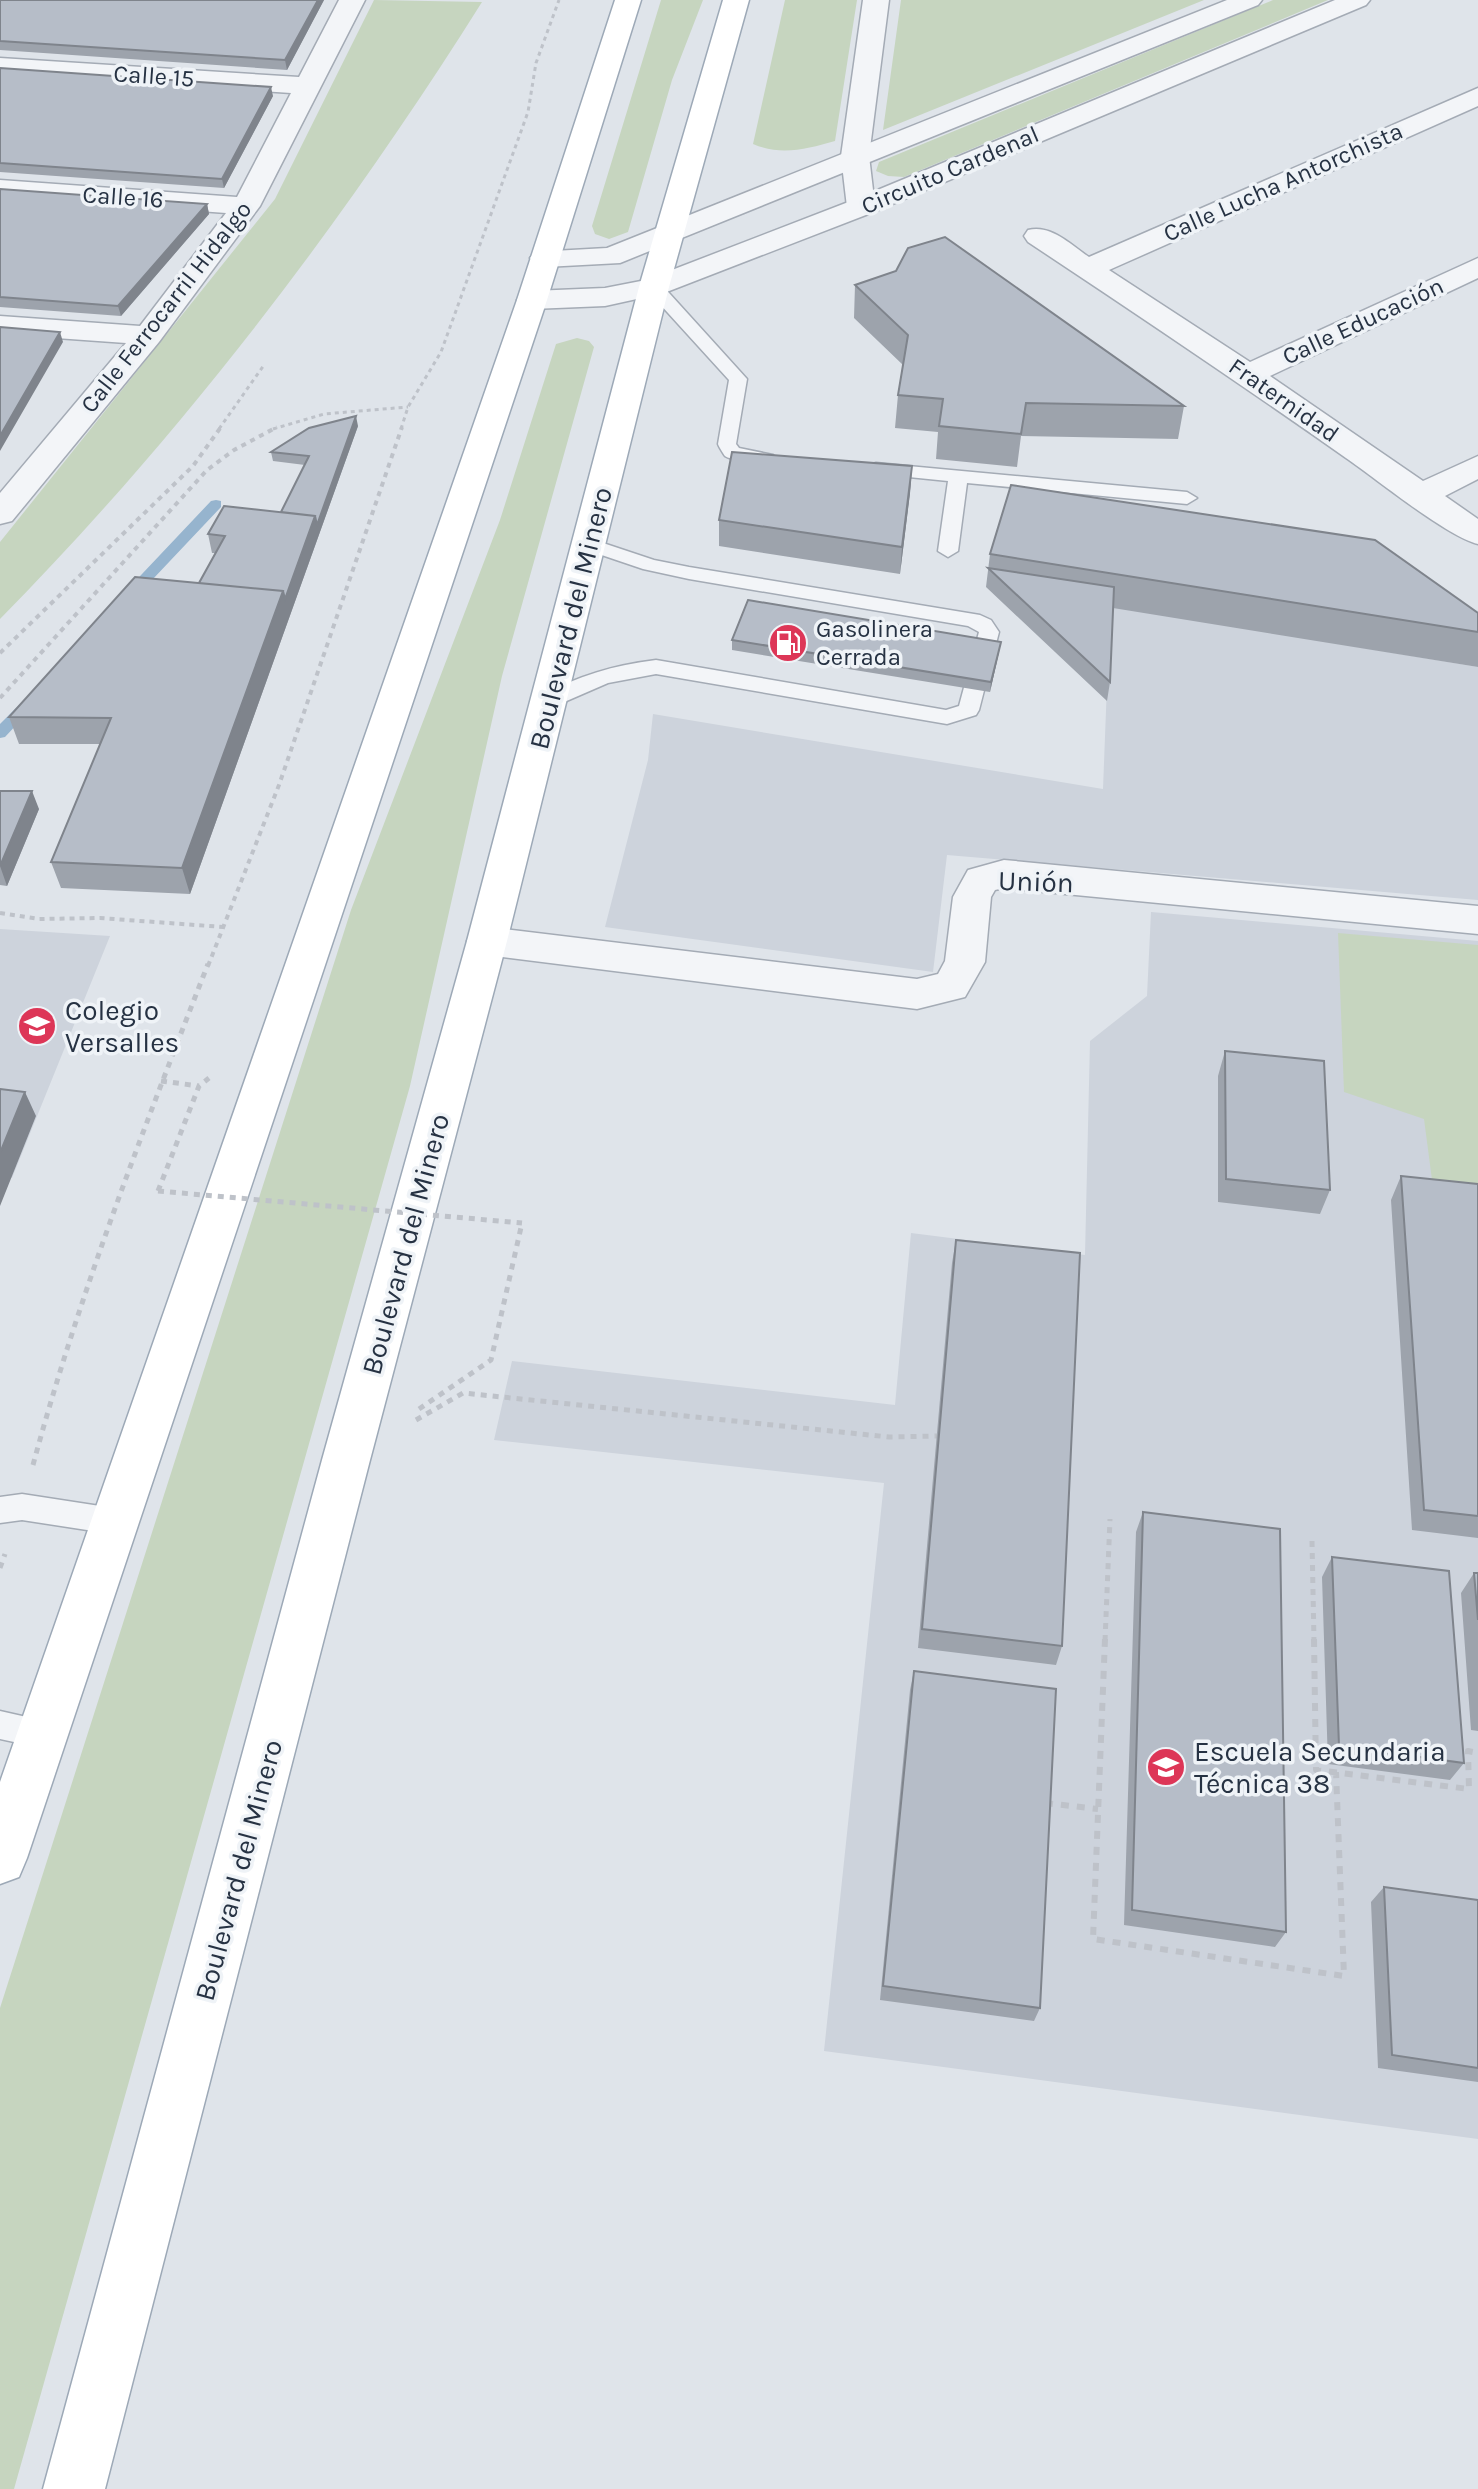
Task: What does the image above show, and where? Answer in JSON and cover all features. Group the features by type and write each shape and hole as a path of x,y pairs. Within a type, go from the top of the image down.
{"main road":[{"path":"0,1858 532,300 628,0"},
{"name":"Boulevard del Minero","path":"74,2489 346,1460 487,941 654,287 736,0"}],"street":[{"name":"Calle Ferrocarril Hidalgo","path":"0,514 13,482 148,336 246,206 352,0"},
{"path":"861,207 855,156 876,0"},
{"name":"Circuito Cardenal","path":"545,258 610,257 1249,0"},
{"name":"Circuito Cardenal","path":"532,300 605,297 654,287 861,207 1357,0"},
{"name":"Calle 15","path":"0,66 308,86"},
{"name":"Calle Lucha Antorchista","path":"1089,268 1478,96"},
{"name":"Calle 16","path":"0,188 246,206"},
{"name":"Fraternidad","path":"1038,236 1248,375 1478,534"},
{"name":"Calle Educación","path":"1248,375 1478,267"},
{"path":"0,325 148,336"},
{"path":"1420,496 1478,466"},
{"name":"Unión","path":"487,941 917,994 951,986 965,962 972,897 982,880 1004,874 1478,920"}],"lane":[{"path":"654,287 738,379 727,444 732,452 744,457 790,461"},
{"path":"851,467 1187,498"},
{"path":"948,551 958,477"},
{"path":"548,701 579,683 613,671 656,667 947,717 959,716 968,710 989,632 984,625 973,620 689,573 650,565 588,544"},
{"path":"11,1509 113,1521"},
{"path":"0,1725 42,1733"}],"path":[{"path":"0,1568 11,1509 161,1081 284,770 374,515 408,407 441,352 528,112 536,63 559,0"},
{"path":"0,653 193,466 264,365"},
{"path":"0,698 207,470 244,441 278,423 313,413 408,407"},
{"path":"0,913 39,919 100,918 223,927"},
{"path":"161,1081 199,1086 158,1191 522,1223 491,1360"},
{"path":"346,1460 463,1393 889,1437 937,1436"},
{"path":"1110,1519 1093,1939 1344,1976 1336,1772"},
{"path":"1312,1541 1316,1770 1469,1789 1468,1751 1478,1753"},
{"path":"1045,1803 1098,1809"}],"shaded area":[{"path":"1110,606 1478,667 1478,900 947,855 933,972 605,927 648,760 653,714 1103,789"},
{"name":"Escuela Secundaria Técnica 38","path":"1151,912 1478,941 1478,2139 824,2051 884,1483 494,1440 512,1361 895,1405 911,1233 1085,1255 1090,1041 1147,996"},
{"name":"Colegio Versalles","path":"0,929 110,936 12,1178 0,1177"}],"green space":[{"path":"374,0 482,2 374,165 258,323 133,475 0,619 0,542 275,199"},
{"path":"661,0 703,0 672,80 628,232 609,239 595,234 592,226"},
{"path":"785,0 857,0 835,141 804,149 774,150 753,144"},
{"path":"901,0 1204,0 883,130"},
{"path":"1273,0 1328,0 904,177 876,171 879,162"},
{"path":"577,338 589,341 594,347 502,676 410,1086 14,2489 0,2489 0,2008 351,910 500,520 556,344"},
{"path":"1338,933 1478,945 1478,1201 1434,1195 1424,1119 1344,1092"}],"building":[{"path":"0,0 318,0 285,60 0,41"},
{"path":"0,68 271,87 222,179 0,163"},
{"path":"0,189 207,204 118,306 0,297"},
{"path":"945,237 1184,406 1026,403 1021,434 939,426 943,399 898,395 908,335 855,285 896,271 908,248"},
{"path":"0,327 60,332 0,436"},
{"path":"356,416 317,525 315,516 281,512 309,456 271,452 309,428"},
{"path":"732,452 912,466 902,547 719,520"},
{"path":"1011,485 1375,540 1478,613 1478,632 990,554"},
{"path":"224,506 315,516 285,599 283,591 199,583 225,536 208,534"},
{"path":"988,568 1114,587 1110,682"},
{"path":"135,577 283,591 182,868 51,862 111,718 9,717"},
{"path":"748,600 1001,642 991,682 732,640"},
{"path":"0,791 32,791 0,866"},
{"path":"1225,1051 1324,1061 1330,1190 1226,1179"},
{"path":"0,1089 25,1092 0,1153"},
{"path":"1401,1176 1478,1184 1478,1516 1424,1510"},
{"path":"956,1240 1080,1253 1062,1646 922,1629"},
{"path":"1143,1512 1280,1529 1286,1932 1132,1910"},
{"path":"1332,1557 1449,1571 1464,1763 1339,1746"},
{"path":"1474,1573 1478,1573 1478,1620"},
{"path":"914,1671 1056,1689 1040,2008 883,1986"},
{"path":"1384,1887 1478,1900 1478,2068 1392,2055"}],"waterway":[{"path":"130,595 216,504"},
{"path":"0,733 28,704"}],"place":[{"name":"Gasolinera Cerrada","path":"788,643"},
{"name":"Colegio Versalles","path":"37,1026"},
{"name":"Escuela Secundaria Técnica 38","path":"1166,1767"}]}
